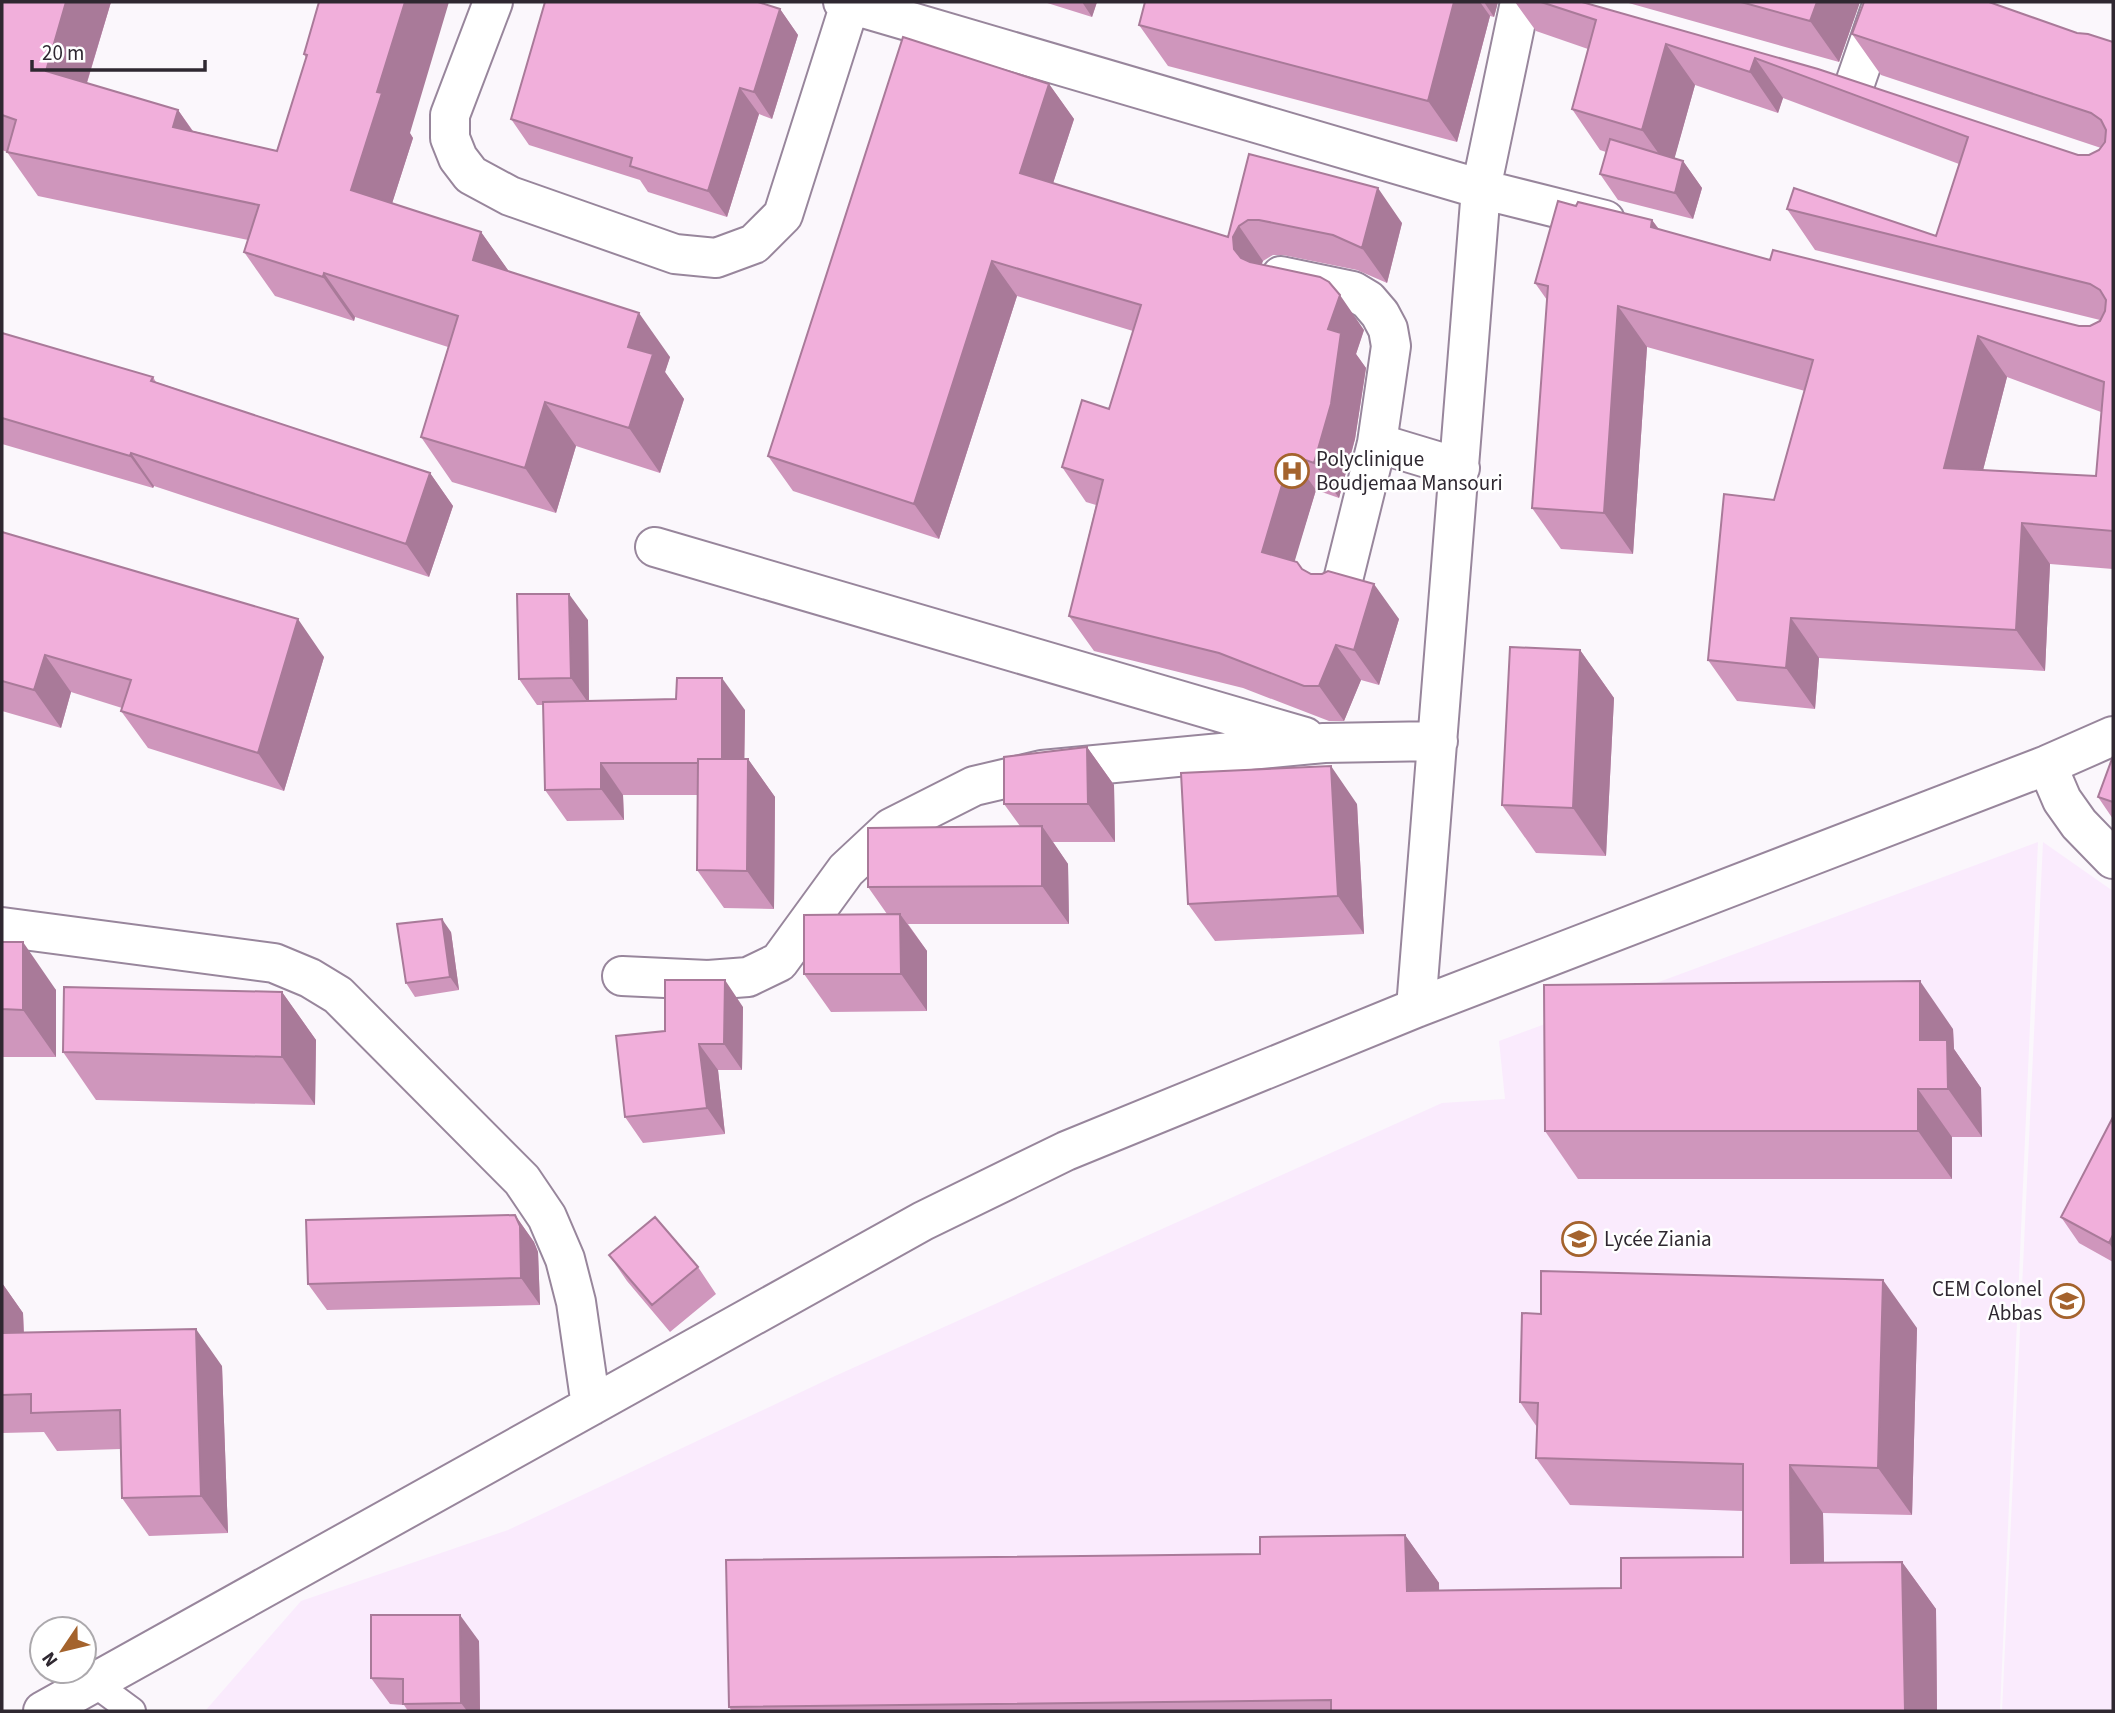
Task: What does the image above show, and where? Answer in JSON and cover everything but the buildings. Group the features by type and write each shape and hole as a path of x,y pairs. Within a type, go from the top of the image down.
{"street":[{"path":"493,2 450,115 450,138 458,158 471,175 510,195 675,254 716,258 754,243 783,215 846,3 1481,189 1643,229"},
{"path":"1416,1008 1481,189 1520,2"},
{"path":"1853,89 1883,2"},
{"path":"1279,276 1353,291 1368,300 1388,329 1391,346 1377,443 1341,588"},
{"path":"1377,443 1460,468"},
{"path":"655,547 1324,743"},
{"path":"98,1681 923,1221 1066,1151 1416,1008 2047,765 2113,736"},
{"path":"622,976 708,980 748,977 779,962 846,870 891,828 974,786 1042,770 1324,743 1438,741"},
{"path":"2047,765 2062,800 2079,824 2113,859"},
{"path":"2,927 274,963 310,978 338,995 522,1180 547,1217 565,1259 576,1302 591,1406"},
{"path":"43,1711 90,1685"}],"lane":[{"path":"97,1685 132,1711"}],"shaded area":[{"name":"Lycée Ziania","path":"2038,842 2000,1711 205,1711 301,1601 508,1530 835,1376 1442,1103 1505,1099 1499,1041"},
{"name":"CEM Colonel Abbas","path":"2043,842 2113,891 2113,1711 2002,1711"}],"place":[{"name":"Polyclinique Boudjemaa Mansouri","path":"1292,471"},
{"name":"Lycée Ziania","path":"1579,1239"},
{"name":"CEM Colonel Abbas","path":"2067,1301"}]}
